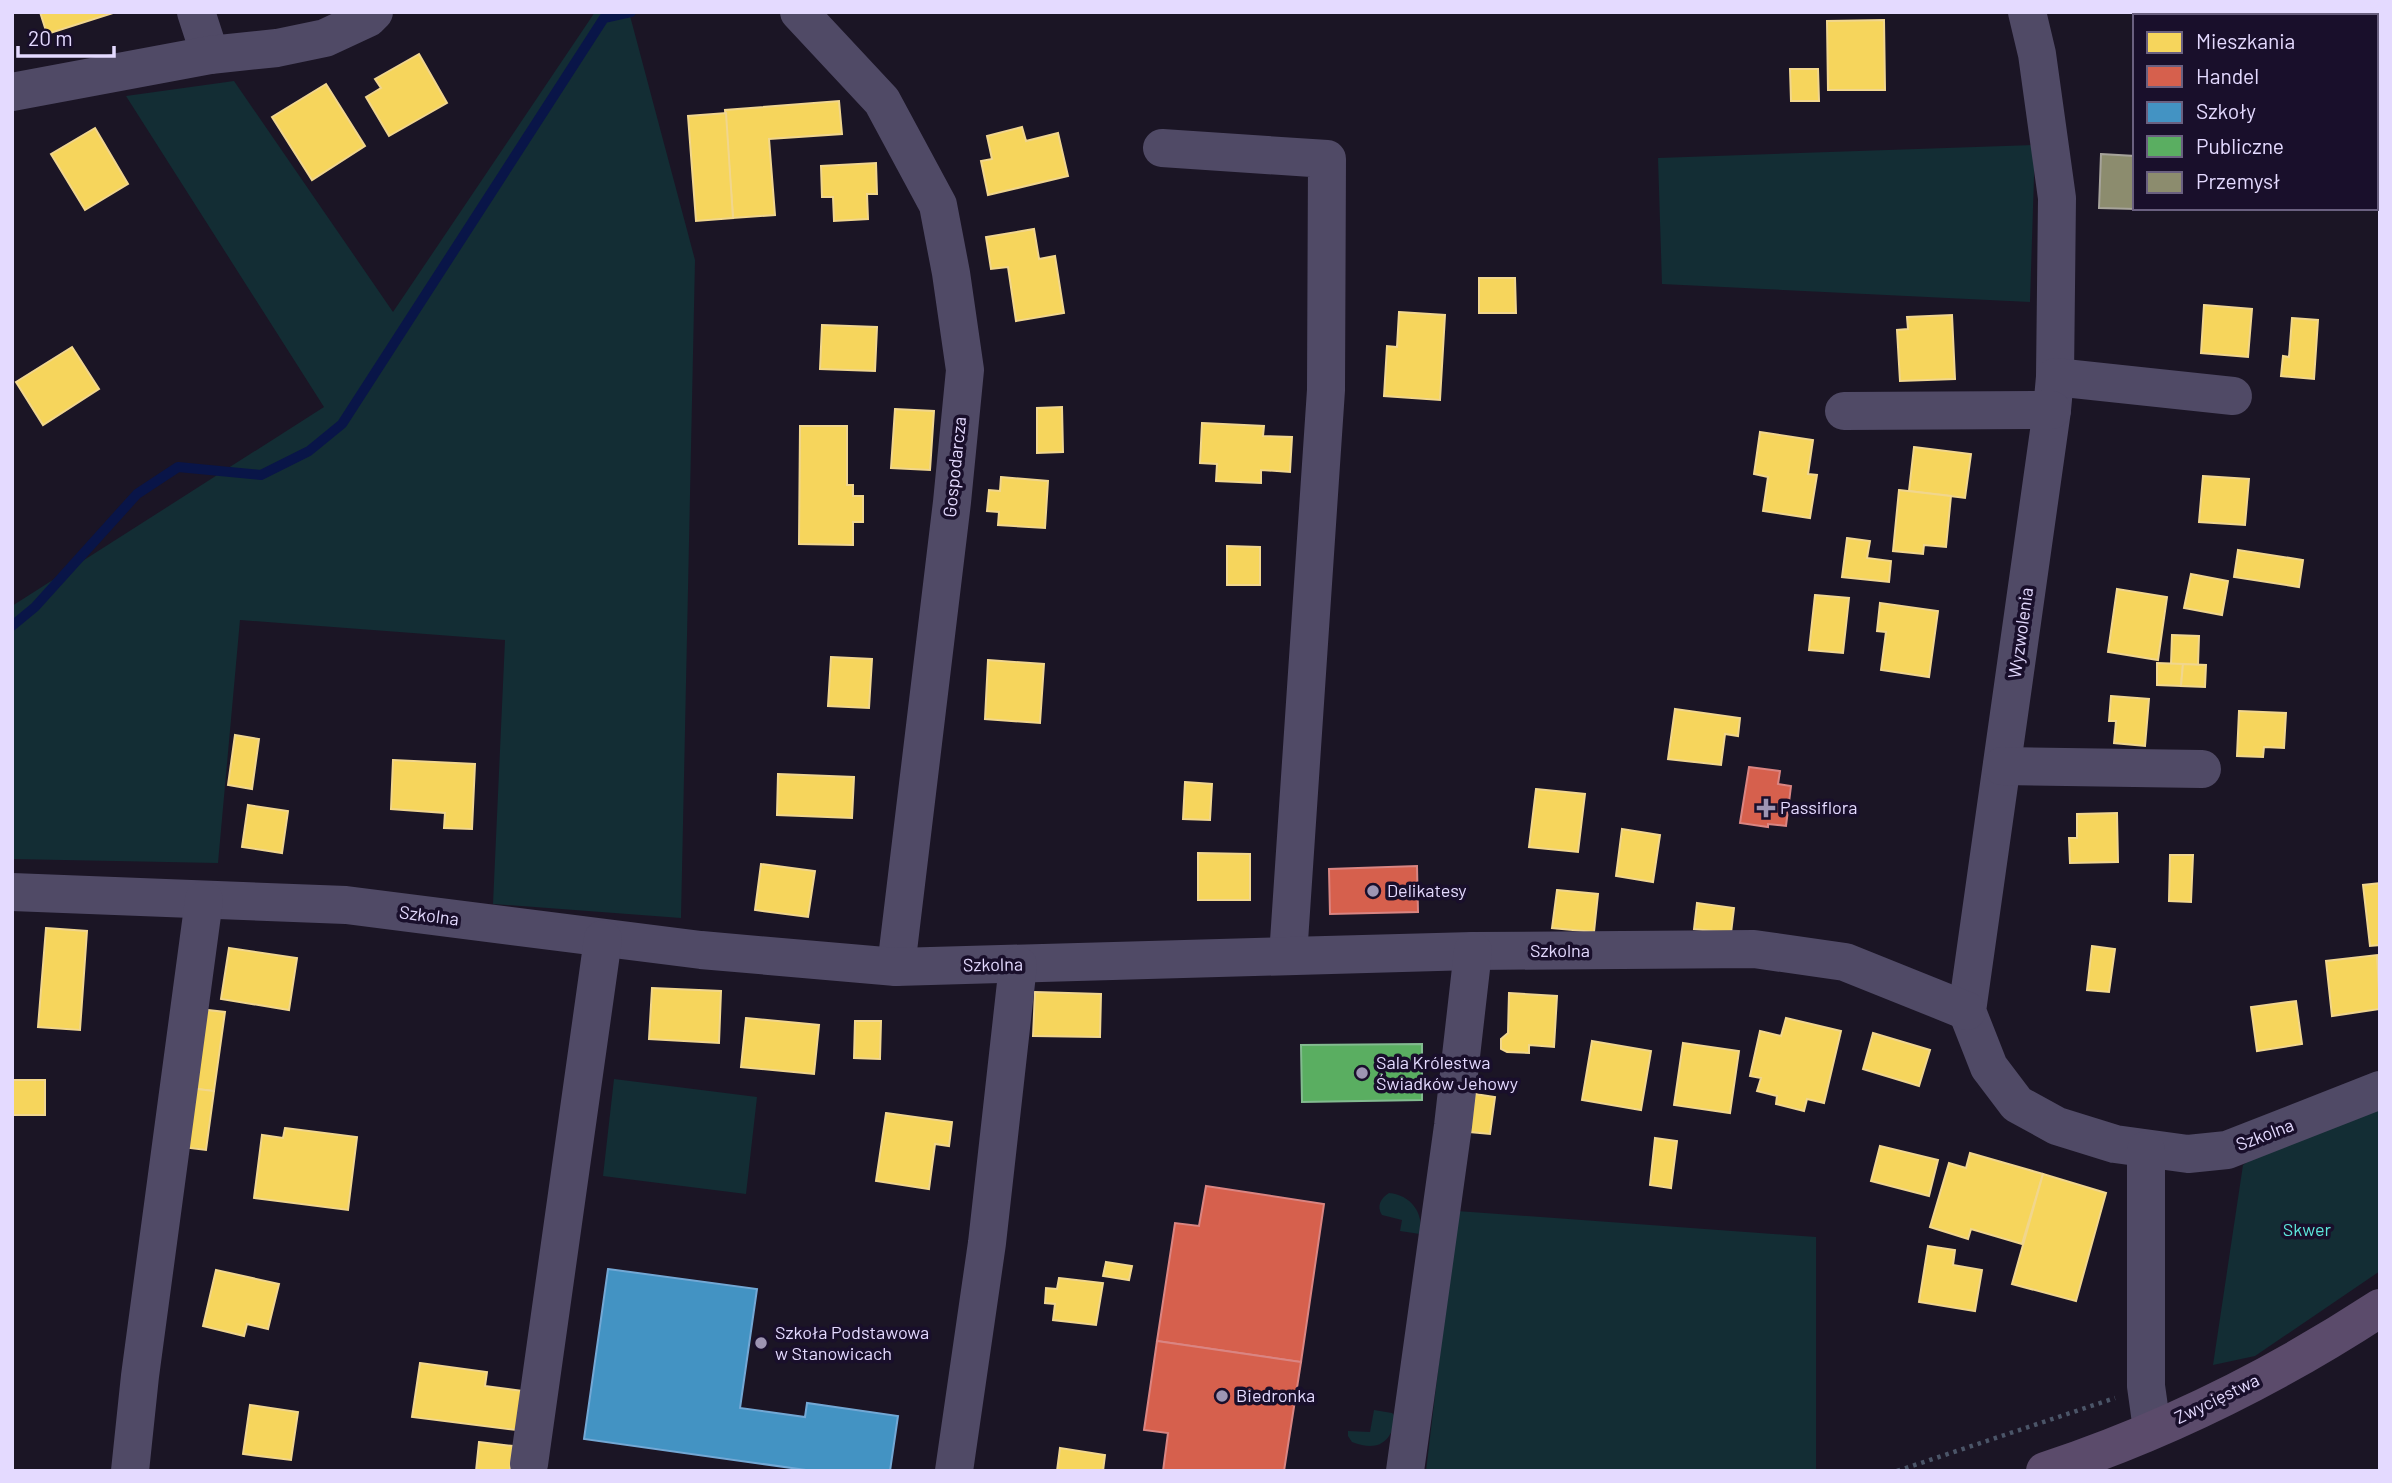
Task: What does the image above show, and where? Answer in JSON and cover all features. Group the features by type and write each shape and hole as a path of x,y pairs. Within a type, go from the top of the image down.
{"main road":[{"name":"Zwycięstwa","path":"2045,1471 2083,1464 2152,1429 2235,1393 2380,1308"}],"street":[{"path":"196,12 211,55"},
{"path":"12,92 211,55 277,48 325,38 368,18 374,12"},
{"name":"Gospodarcza","path":"799,12 882,101 938,205 965,370 896,967"},
{"name":"Wyzwolenia","path":"2027,12 2037,54 2057,198 2053,393 1967,1011 1989,1068 2017,1104 2057,1126 2115,1144 2146,1150"},
{"path":"1162,148 1327,159 1326,390 1288,956"},
{"path":"1844,411 2053,393 2233,396"},
{"path":"2002,765 2202,769"},
{"name":"Szkolna","path":"12,892 346,905 603,939 896,967 1473,951 1754,949 1845,962 1967,1011"},
{"path":"130,1471 140,1376 204,900"},
{"path":"529,1464 603,939"},
{"path":"1405,1471 1453,1126 1473,951"},
{"path":"954,1471 986,1243 1017,965"},
{"name":"Szkolna","path":"2146,1150 2188,1154 2227,1150 2380,1090"},
{"path":"2146,1150 2146,1386 2152,1429"}],"path":[{"path":"1897,1471 2146,1386"}],"green space":[{"path":"595,12 629,12 695,260 681,918 493,904 505,640 240,620 218,863 12,859 12,606 324,407 126,96 234,81 393,312"},
{"path":"2280,12 2380,12 2380,117 2378,14"},
{"path":"2035,145 2030,302 1662,284 1658,158"},
{"path":"614,1079 757,1097 746,1194 603,1176"},
{"name":"Skwer","path":"2380,1106 2380,1271 2255,1356 2213,1365 2243,1165 2263,1152"},
{"path":"1389,1193 1404,1197 1414,1206 1420,1219 1420,1234 1400,1231 1402,1220 1382,1215 1380,1202"},
{"path":"1457,1211 1816,1237 1816,1471 1426,1471"},
{"path":"1374,1410 1392,1413 1396,1417 1387,1439 1369,1446 1352,1442 1348,1431 1370,1432"}],"building: Mieszkania":[{"path":"40,12 116,12 47,34"},
{"path":"1884,20 1885,90 1828,90 1827,21"},
{"path":"419,54 447,103 389,136 366,97 381,88 375,79"},
{"path":"1790,69 1818,69 1819,101 1791,101"},
{"path":"326,84 365,146 312,180 272,117"},
{"path":"839,101 842,134 769,139 775,215 733,218 725,110"},
{"path":"726,113 733,218 696,221 688,116"},
{"path":"1022,127 1026,141 1058,133 1068,176 988,195 981,161 992,159 987,136"},
{"path":"95,128 128,184 85,210 51,154"},
{"path":"876,163 877,194 867,194 868,219 834,221 833,197 822,197 821,166"},
{"path":"1034,229 1039,259 1055,256 1064,313 1016,321 1008,267 991,269 986,237"},
{"path":"1479,278 1515,278 1516,313 1479,313"},
{"path":"2204,305 2252,309 2248,357 2201,353"},
{"path":"1399,312 1445,315 1440,400 1384,396 1387,346 1397,347"},
{"path":"1952,315 1955,379 1900,381 1897,330 1908,329 1907,317"},
{"path":"2292,318 2318,320 2314,379 2281,376 2283,356 2289,357"},
{"path":"822,325 877,327 875,371 820,369"},
{"path":"72,347 99,389 43,425 16,382"},
{"path":"1062,407 1063,452 1037,453 1037,408"},
{"path":"895,409 934,411 930,470 891,468"},
{"path":"1202,423 1264,426 1263,436 1292,437 1290,472 1261,470 1261,483 1216,481 1217,464 1200,463"},
{"path":"800,426 847,426 847,485 853,485 853,496 863,496 863,522 853,522 853,545 799,544"},
{"path":"1760,432 1813,440 1808,474 1817,475 1810,518 1763,511 1768,477 1754,474"},
{"path":"1914,447 1971,454 1965,498 1909,491"},
{"path":"2203,476 2249,479 2245,525 2199,522"},
{"path":"1001,477 1048,481 1045,528 998,525 999,512 987,511 989,490 1000,491"},
{"path":"1899,490 1951,496 1946,547 1924,545 1923,554 1893,551"},
{"path":"1847,538 1870,541 1867,558 1891,561 1889,582 1842,577"},
{"path":"1227,546 1260,547 1260,585 1227,585"},
{"path":"2238,550 2303,560 2299,587 2234,577"},
{"path":"2191,574 2228,581 2222,615 2184,608"},
{"path":"2117,589 2167,597 2158,660 2108,652"},
{"path":"1815,595 1849,598 1843,653 1809,650"},
{"path":"1880,603 1938,611 1929,677 1881,670 1886,632 1877,631"},
{"path":"2172,635 2199,636 2198,665 2171,664"},
{"path":"831,657 872,659 869,708 828,706"},
{"path":"988,660 1044,664 1040,723 985,719"},
{"path":"2157,663 2183,664 2181,686 2157,685"},
{"path":"2183,664 2206,665 2205,687 2181,686"},
{"path":"2111,696 2149,699 2145,746 2114,743 2116,721 2109,721"},
{"path":"1675,709 1740,718 1738,736 1725,734 1721,765 1668,759"},
{"path":"2239,711 2286,713 2284,748 2264,747 2263,757 2237,756"},
{"path":"235,735 259,739 252,789 228,785"},
{"path":"393,760 475,764 472,829 444,828 445,813 391,809"},
{"path":"778,774 854,777 852,818 777,815"},
{"path":"1185,782 1212,784 1210,820 1183,819"},
{"path":"1536,789 1585,794 1578,852 1529,847"},
{"path":"248,805 288,811 282,853 242,847"},
{"path":"2117,813 2118,862 2070,863 2069,838 2077,838 2077,814"},
{"path":"1622,829 1660,835 1653,882 1616,876"},
{"path":"1198,853 1250,854 1250,900 1198,900"},
{"path":"2170,855 2193,855 2191,902 2169,901"},
{"path":"761,864 815,871 808,917 755,910"},
{"path":"2380,883 2380,945 2370,946 2363,885"},
{"path":"1557,890 1598,894 1594,932 1552,928"},
{"path":"1697,903 1734,908 1731,933 1694,929"},
{"path":"46,928 87,931 80,1030 38,1027"},
{"path":"2092,946 2115,949 2109,992 2087,990"},
{"path":"229,948 297,958 289,1010 221,999"},
{"path":"2377,955 2380,1009 2332,1016 2326,961"},
{"path":"652,988 721,991 719,1043 649,1039"},
{"path":"1035,992 1101,994 1100,1037 1033,1036"},
{"path":"1509,993 1557,996 1554,1047 1529,1045 1529,1053 1507,1052 1501,1049 1501,1039 1508,1033"},
{"path":"2296,1001 2302,1044 2257,1051 2251,1007"},
{"path":"199,1009 225,1012 214,1091 189,1088"},
{"path":"746,1018 819,1025 814,1074 741,1067"},
{"path":"1786,1018 1841,1031 1824,1103 1807,1099 1804,1111 1776,1104 1777,1096 1757,1091 1761,1078 1750,1076 1760,1031 1781,1036"},
{"path":"855,1021 881,1021 880,1059 854,1058"},
{"path":"1873,1033 1930,1050 1919,1086 1863,1069"},
{"path":"1592,1041 1651,1051 1641,1110 1582,1100"},
{"path":"1683,1043 1739,1051 1730,1113 1674,1105"},
{"path":"12,1080 45,1080 45,1115 12,1115"},
{"path":"189,1088 214,1091 206,1150 181,1147"},
{"path":"1475,1094 1495,1097 1490,1134 1470,1132"},
{"path":"886,1113 952,1122 949,1146 935,1144 929,1189 876,1181"},
{"path":"285,1128 357,1137 348,1210 254,1198 262,1135 283,1138"},
{"path":"1655,1138 1677,1141 1671,1188 1650,1185"},
{"path":"1880,1146 1938,1160 1929,1196 1871,1181"},
{"path":"1970,1153 2043,1174 2022,1244 1971,1229 1968,1239 1930,1227 1949,1163 1966,1168"},
{"path":"2043,1174 2106,1193 2076,1301 2012,1284"},
{"path":"1928,1246 1955,1250 1953,1265 1982,1270 1975,1311 1919,1302"},
{"path":"1106,1262 1132,1266 1129,1280 1103,1276"},
{"path":"216,1270 279,1284 268,1329 247,1324 244,1336 203,1326"},
{"path":"1059,1278 1103,1283 1096,1325 1053,1320 1055,1304 1045,1303 1046,1288 1057,1289"},
{"path":"420,1363 487,1372 485,1386 531,1392 525,1431 412,1417"},
{"path":"250,1405 298,1412 291,1460 243,1454"},
{"path":"479,1442 513,1446 510,1471 476,1471"},
{"path":"1060,1448 1105,1455 1103,1471 1057,1471"}],"building: Handel":[{"path":"1749,767 1780,771 1778,784 1791,786 1786,826 1768,824 1768,827 1740,823"},
{"name":"Delikatesy","path":"1417,866 1418,912 1330,914 1329,869"},
{"path":"1206,1186 1324,1204 1301,1362 1157,1341 1175,1223 1199,1226"},
{"name":"Biedronka","path":"1157,1341 1301,1362 1284,1471 1163,1471 1168,1433 1144,1430"}],"building: Szkoły":[{"name":"Szkoła Podstawowa w Stanowicach","path":"608,1269 757,1289 740,1408 805,1417 807,1403 898,1416 890,1471 813,1471 584,1439"}],"building: Publiczne":[{"name":"Sala Królestwa Świadków Jehowy","path":"1422,1044 1422,1100 1302,1102 1301,1045"}],"building: Przemysł":[{"path":"2101,154 2133,156 2133,209 2099,208"}],"waterway":[{"path":"12,626 35,607 137,494 178,467 261,475 309,451 342,424 604,18 631,12"}],"place":[{"name":"Passiflora","path":"1766,808"},
{"name":"Delikatesy","path":"1373,891"},
{"name":"Sala Królestwa Świadków Jehowy","path":"1362,1073"},
{"name":"Szkoła Podstawowa w Stanowicach","path":"761,1343"},
{"name":"Biedronka","path":"1222,1396"}]}
